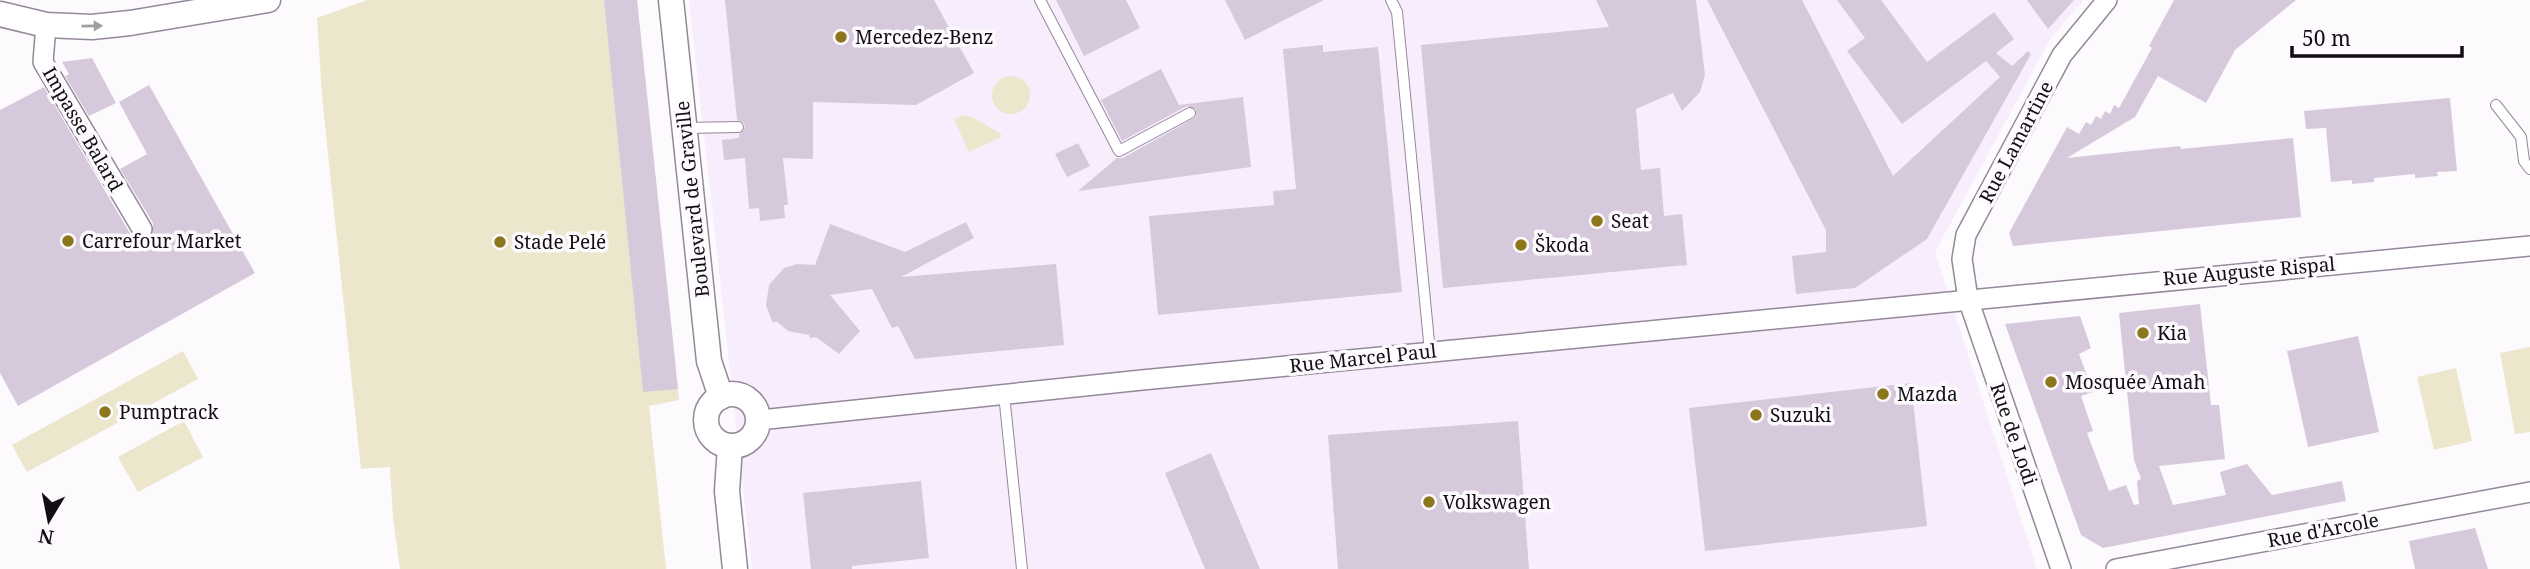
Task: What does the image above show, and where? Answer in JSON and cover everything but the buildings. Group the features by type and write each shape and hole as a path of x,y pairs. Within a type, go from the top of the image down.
{"street":[{"path":"0,14 46,25 92,27 231,3 268,0"},
{"name":"Boulevard de Graville","path":"671,0 709,361 721,397"},
{"name":"Rue Lamartine","path":"1968,299 1962,259 1966,235 2062,55 2107,0"},
{"name":"Impasse Balard","path":"46,25 43,62 142,229"},
{"name":"Rue Auguste Rispal","path":"1968,299 2530,246"},
{"name":"Rue Marcel Paul","path":"759,420 1968,299"},
{"name":"Rue de Lodi","path":"1968,299 2061,569"},
{"path":"729,394 746,398 753,404 759,420 753,436 747,442 730,446 715,439 707,425 709,408 721,397 729,394"},
{"path":"730,446 727,491 735,569"},
{"name":"Rue d'Arcole","path":"2116,569 2530,492"}],"lane":[{"path":"1040,0 1119,150 1190,113"},
{"path":"1391,0 1397,12 1430,352"},
{"path":"2496,105 2521,137 2524,161 2530,169"},
{"path":"685,128 738,127"},
{"path":"1004,394 1022,569"}],"shaded area":[{"name":"Stade Pelé","path":"367,0 637,0 679,400 649,406 666,569 400,569 390,467 361,469 322,96 317,18"},
{"path":"689,0 2084,0 2051,38 1935,252 2037,569 752,569"},
{"path":"1011,76 1025,81 1030,95 1025,109 1011,114 997,109 992,95 997,81"},
{"path":"964,115 983,123 1001,134 1001,137 969,152 954,119"},
{"path":"2530,347 2530,432 2515,434 2500,353"},
{"name":"Pumptrack","path":"183,351 198,379 27,472 12,445"},
{"path":"2456,368 2472,441 2434,450 2417,377"},
{"path":"184,421 203,457 138,492 118,457"}],"place":[{"name":"Mercedez-Benz","path":"841,37"},
{"name":"Seat","path":"1597,221"},
{"name":"Carrefour Market","path":"68,241"},
{"name":"Stade Pelé","path":"500,242"},
{"name":"Škoda","path":"1521,245"},
{"name":"Kia","path":"2143,333"},
{"name":"Mosquée Amah","path":"2051,382"},
{"name":"Mazda","path":"1883,394"},
{"name":"Pumptrack","path":"105,412"},
{"name":"Suzuki","path":"1756,415"},
{"name":"Volkswagen","path":"1429,502"}]}
